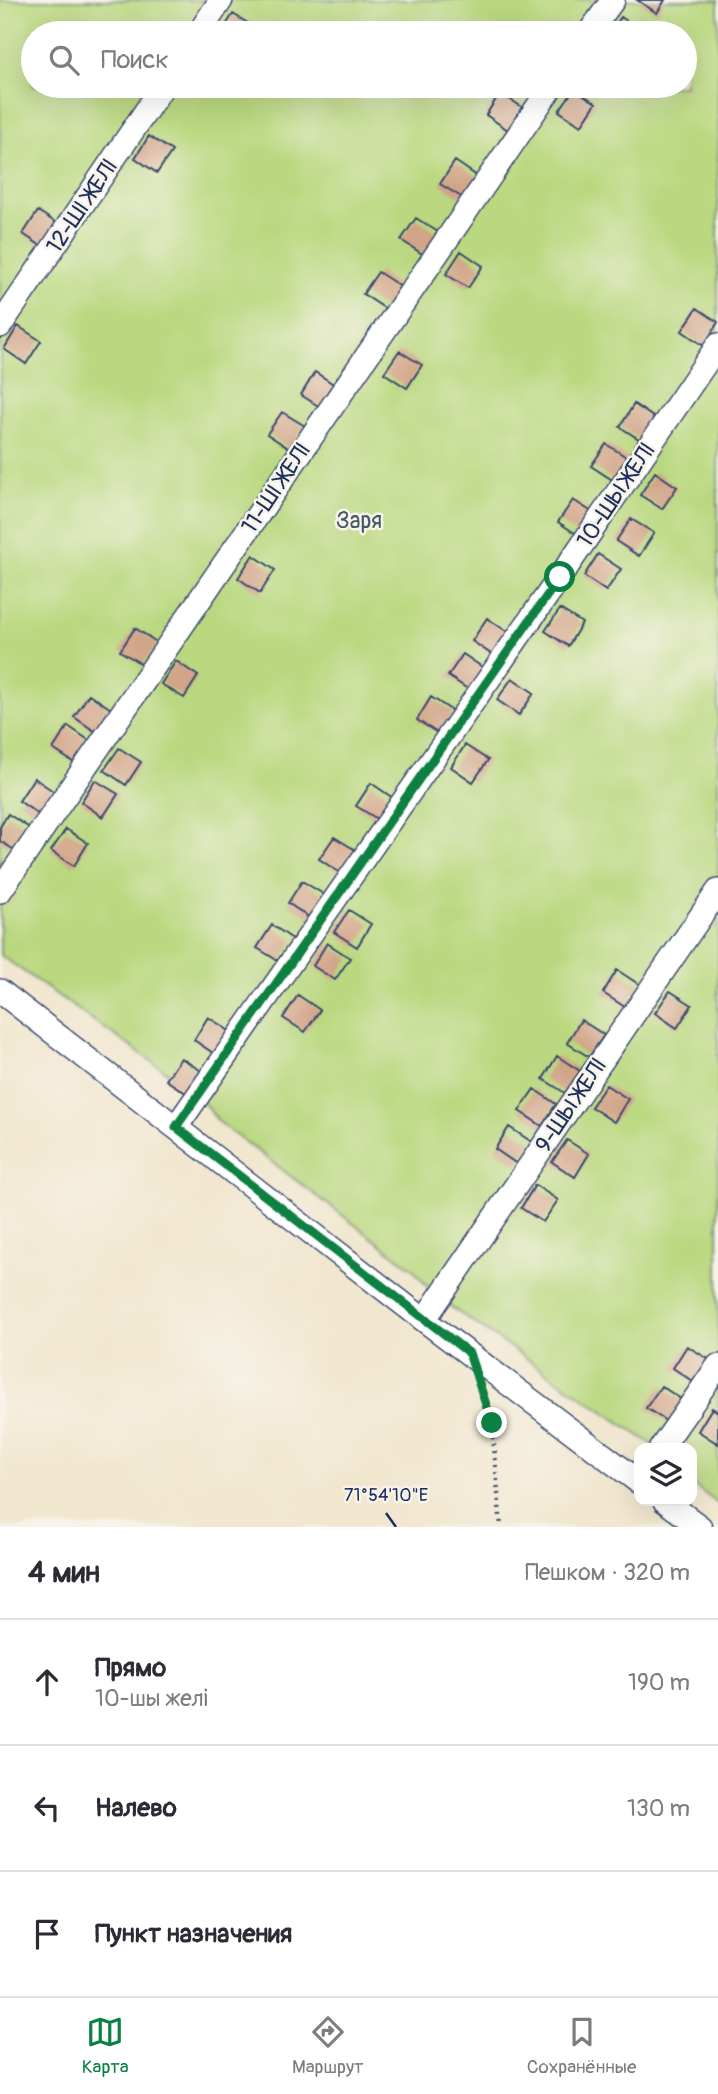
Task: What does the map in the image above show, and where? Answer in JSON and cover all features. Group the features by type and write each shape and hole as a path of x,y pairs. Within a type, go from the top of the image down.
{"street":[{"path":"207,21 221,0"},
{"path":"598,21 613,0"},
{"name":"12-ШІ ЖЕЛІ","path":"0,326 155,98"},
{"name":"11-ШІ ЖЕЛІ","path":"0,891 544,98"},
{"name":"10-ШЫ ЖЕЛІ","path":"176,1127 560,577 718,345"},
{"name":"9-ШЫ ЖЕЛІ","path":"424,1320 718,891"},
{"path":"0,991 424,1320 634,1477"},
{"path":"665,1443 718,1366"},
{"path":"672,1506 700,1527"}],"path":[{"path":"480,1388 492,1423 501,1527"}],"green space":[{"name":"Заря","path":"0,0 718,0 718,1504 697,1488 697,1443 650,1443 435,1296 412,1268 219,1122 194,1091 0,955"}],"building":[{"path":"637,0 665,0 657,13"},
{"path":"233,14 244,21 229,21"},
{"path":"497,98 508,98 522,107 508,130 486,115"},
{"path":"568,98 588,98 596,103 581,126 559,111"},
{"path":"149,136 172,151 157,173 135,158"},
{"path":"455,161 477,176 463,198 440,184"},
{"path":"38,211 61,226 46,249 23,234"},
{"path":"416,218 438,232 424,255 401,240"},
{"path":"461,251 483,266 468,288 446,274"},
{"path":"378,272 400,286 386,309 363,294"},
{"path":"697,308 718,322 704,346 682,331"},
{"path":"18,326 41,341 26,364 4,349"},
{"path":"399,351 422,365 407,388 384,373"},
{"path":"315,372 338,387 323,409 301,395"},
{"path":"634,404 656,419 642,441 620,427"},
{"path":"282,412 305,426 290,449 267,434"},
{"path":"606,444 628,458 614,481 591,466"},
{"path":"655,472 677,487 662,509 640,495"},
{"path":"573,500 595,514 581,537 558,522"},
{"path":"631,519 654,533 639,556 616,541"},
{"path":"598,554 621,569 606,591 584,576"},
{"path":"253,555 275,570 260,593 238,578"},
{"path":"560,609 582,623 568,646 545,631"},
{"path":"487,618 509,633 494,656 472,641"},
{"path":"135,628 158,643 143,665 120,651"},
{"path":"463,654 485,669 471,691 448,676"},
{"path":"176,661 198,676 184,698 161,684"},
{"path":"512,678 534,693 519,715 497,700"},
{"path":"89,694 111,709 96,732 74,717"},
{"path":"431,697 454,712 439,734 417,720"},
{"path":"68,726 90,741 76,764 53,749"},
{"path":"465,745 488,760 473,782 451,767"},
{"path":"119,748 141,762 126,785 104,770"},
{"path":"34,778 56,793 41,816 19,801"},
{"path":"95,780 118,794 103,817 81,802"},
{"path":"371,783 393,798 379,820 356,806"},
{"path":"8,814 31,829 16,851 0,841 0,827"},
{"path":"66,829 88,843 74,866 51,851"},
{"path":"334,837 357,851 342,874 319,859"},
{"path":"302,881 325,895 310,918 288,903"},
{"path":"349,910 371,924 357,947 334,932"},
{"path":"272,925 294,940 280,962 257,948"},
{"path":"327,943 350,958 335,980 313,966"},
{"path":"617,970 640,985 625,1007 603,993"},
{"path":"670,991 692,1005 677,1028 655,1013"},
{"path":"298,995 320,1010 305,1032 283,1018"},
{"path":"208,1017 231,1032 216,1055 194,1040"},
{"path":"581,1020 604,1035 589,1057 567,1043"},
{"path":"557,1056 580,1071 565,1093 543,1079"},
{"path":"181,1058 203,1072 189,1095 166,1080"},
{"path":"606,1085 628,1099 614,1122 591,1107"},
{"path":"534,1089 556,1104 542,1126 519,1111"},
{"path":"509,1127 532,1142 517,1164 495,1149"},
{"path":"567,1140 589,1154 575,1177 552,1162"},
{"path":"535,1185 558,1200 543,1222 521,1208"},
{"path":"687,1346 710,1360 695,1383 673,1368"},
{"path":"661,1386 684,1401 669,1423 646,1408"},
{"path":"712,1408 718,1412 718,1444 698,1431"}],"route":[{"path":"492,1423 469,1353 176,1127 560,577"}]}
